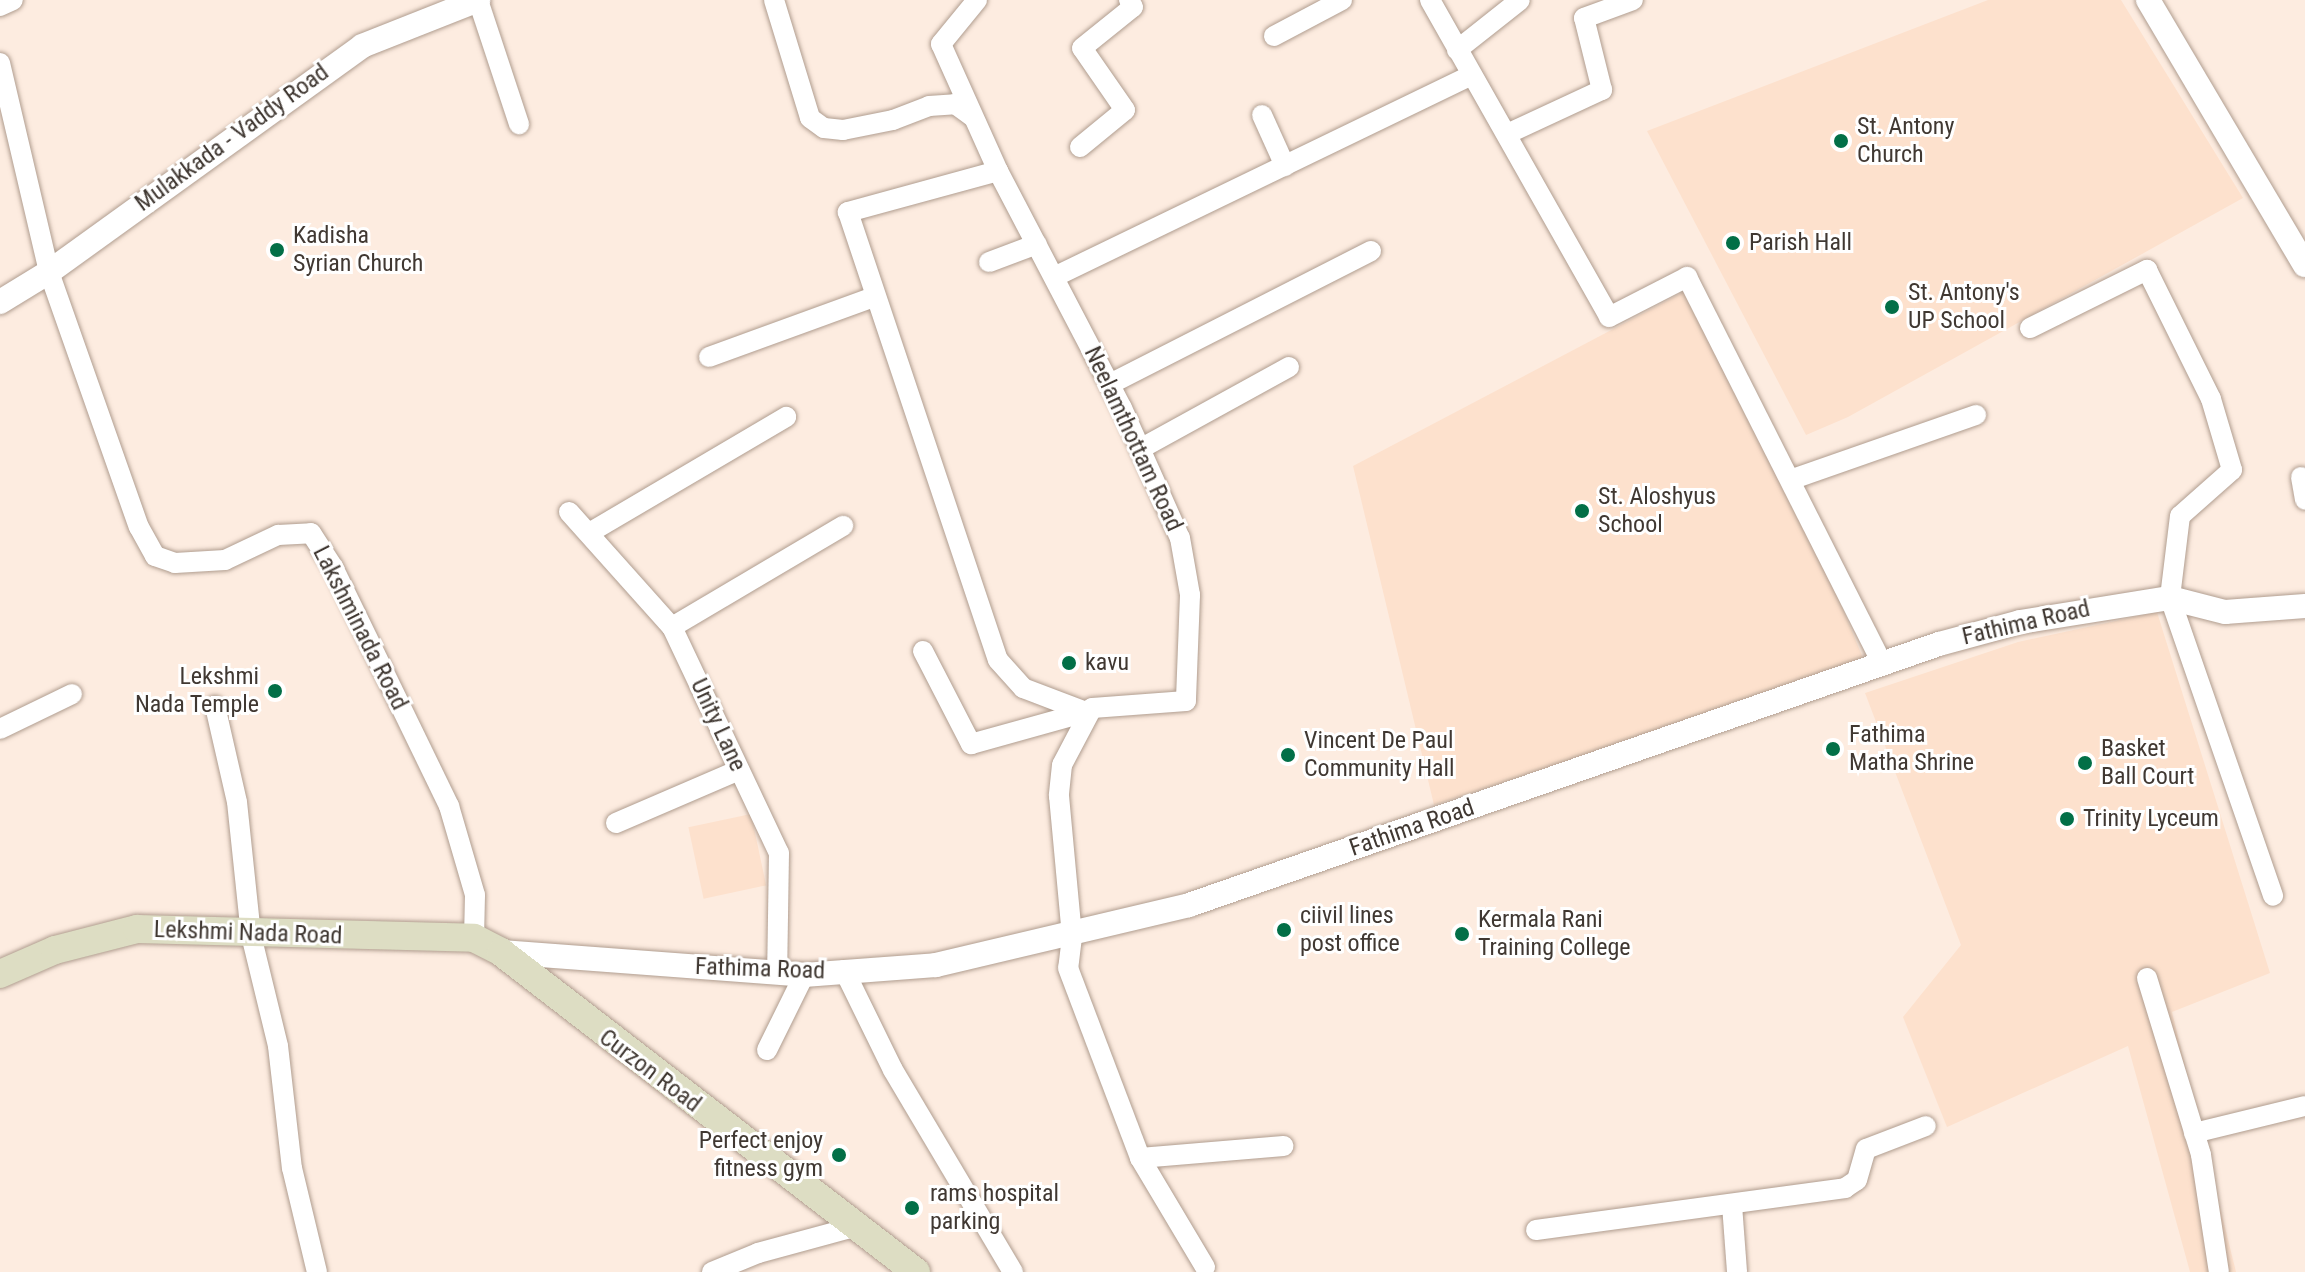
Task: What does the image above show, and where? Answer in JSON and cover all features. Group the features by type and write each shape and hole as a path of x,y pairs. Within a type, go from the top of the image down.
{"main road":[{"name":"Lekshmi Nada Road","path":"0,974 55,950 137,929 251,935 474,938 501,952"},
{"name":"Curzon Road","path":"501,952 916,1272"}],"street":[{"path":"0,6 13,0"},
{"path":"478,0 519,124"},
{"name":"Mulakkada - Vaddy Road","path":"0,302 49,272 326,69 362,46 446,5 478,0"},
{"path":"774,0 810,118 824,128 843,130 893,120 929,106 955,104 973,117"},
{"name":"Neelamthottam Road","path":"923,651 971,744 1086,712 1180,703 1189,694 1190,595 1180,538 1110,384 998,171 941,44 977,0"},
{"path":"1080,147 1125,110 1082,48 1133,7 1129,0"},
{"path":"1274,36 1342,0"},
{"path":"1430,0 1609,317 1687,277 1793,479 1883,665"},
{"path":"1457,50 1520,0"},
{"path":"1507,134 1602,90 1584,18 1633,0"},
{"path":"2148,0 2305,265"},
{"path":"0,63 49,272"},
{"path":"1054,277 1472,75"},
{"path":"1262,115 1285,166"},
{"path":"998,171 848,212 998,660 1023,688 1086,712 1062,765 1059,796 1072,937 1068,968 1140,1158 1205,1267"},
{"path":"989,262 1037,244"},
{"path":"1110,384 1371,251"},
{"path":"2030,328 2147,270 2211,399 2232,470 2180,516 2170,598 2273,896"},
{"name":"Lakshminada Road","path":"49,272 139,527 155,556 175,563 225,560 278,535 311,533 333,567 459,834 475,895 474,938"},
{"path":"709,357 874,297"},
{"path":"1140,449 1289,367"},
{"path":"1793,479 1976,415"},
{"path":"589,533 786,417"},
{"path":"2301,477 2305,500"},
{"name":"Unity Lane","path":"569,512 672,627 779,853 777,974"},
{"path":"672,627 843,526"},
{"name":"Fathima Road","path":"501,952 804,975 936,965 1072,937 1189,905 1883,665 2020,622 2170,598 2225,612 2305,606"},
{"path":"0,729 72,694"},
{"path":"215,706 237,802 251,935 278,1046 292,1168 317,1272"},
{"path":"616,823 739,770"},
{"path":"844,970 893,1070 1013,1272"},
{"path":"767,1050 804,975"},
{"path":"2147,978 2194,1133 2219,1272"},
{"path":"2194,1133 2305,1106"},
{"path":"1536,1230 1679,1207 1732,1205 1845,1188 1857,1180 1866,1149 1926,1126"},
{"path":"1140,1158 1284,1146"},
{"path":"1732,1205 1737,1272"},
{"path":"712,1272 758,1253 854,1227"}],"shaded area":[{"name":"St. Antony's UP School","path":"1988,0 2121,0 2243,198 1848,417 1806,435 1647,131"},
{"name":"St. Aloshyus School","path":"1691,288 1821,556 1865,663 1434,805 1353,466"},
{"name":"Trinity Lyceum","path":"2157,612 2270,973 2172,1012 2236,1272 2190,1272 2128,1046 1947,1127 1903,1017 1961,945 1865,693 2018,642"},
{"path":"751,814 766,885 704,899 688,827"}],"place":[{"name":"St. Antony Church","path":"1841,141"},
{"name":"Parish Hall","path":"1733,243"},
{"name":"Kadisha Syrian Church","path":"277,250"},
{"name":"St. Antony's UP School","path":"1892,307"},
{"name":"St. Aloshyus School","path":"1582,511"},
{"name":"kavu","path":"1069,663"},
{"name":"Lekshmi Nada Temple","path":"275,691"},
{"name":"Fathima Matha Shrine","path":"1833,749"},
{"name":"Vincent De Paul Community Hall","path":"1288,755"},
{"name":"Basket Ball Court","path":"2085,763"},
{"name":"Trinity Lyceum","path":"2067,819"},
{"name":"ciivil lines post office","path":"1284,930"},
{"name":"Kermala Rani Training College","path":"1462,934"},
{"name":"Perfect enjoy fitness gym","path":"839,1155"},
{"name":"rams hospital parking","path":"912,1208"}]}
